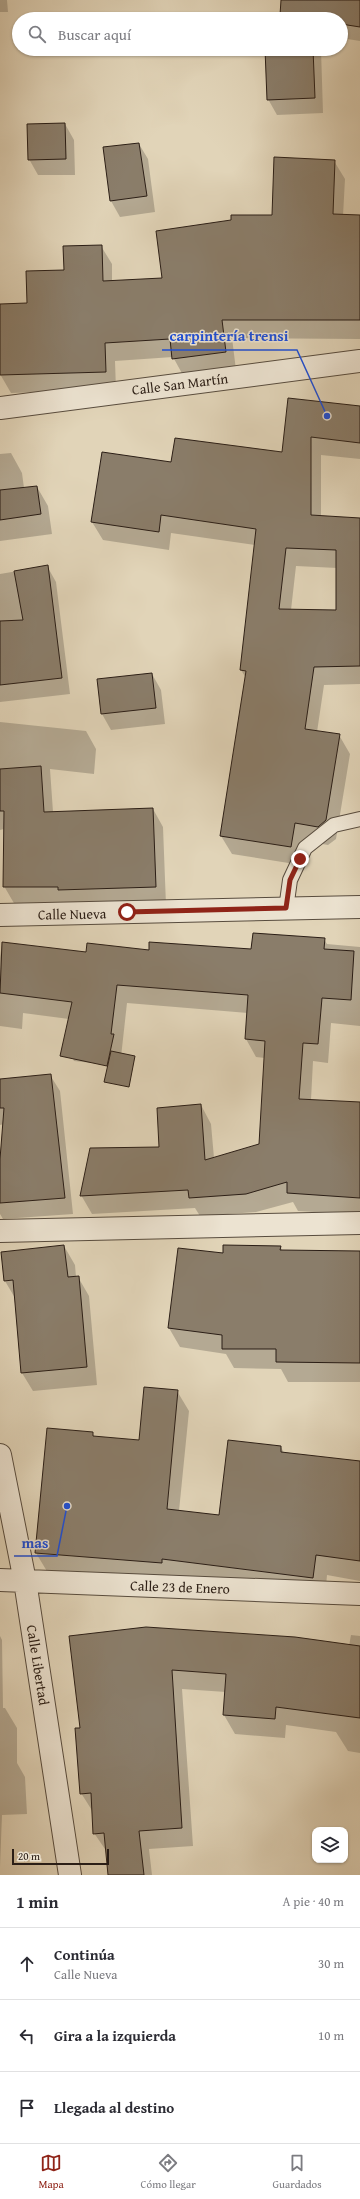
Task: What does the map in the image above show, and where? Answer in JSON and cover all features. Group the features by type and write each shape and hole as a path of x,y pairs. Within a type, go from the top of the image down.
{"street":[{"name":"Calle San Martín","path":"0,408 360,360"},
{"name":"Calle Nueva","path":"0,915 360,907"},
{"path":"0,1231 360,1223"},
{"name":"Calle Libertad","path":"0,1455 25,1581 70,1875"},
{"name":"Calle 23 de Enero","path":"0,1580 360,1594"}],"lane":[{"path":"286,908 290,880 305,848 334,825 360,819"}],"building":[{"path":"281,0 360,0 360,27 348,25 348,12 280,12"},
{"path":"265,56 313,56 315,98 267,100"},
{"path":"65,123 66,159 28,160 27,124"},
{"path":"139,143 147,196 110,201 103,147"},
{"path":"274,157 335,160 333,214 360,215 360,320 222,320 226,352 172,359 170,339 105,343 106,372 0,375 0,304 27,303 26,271 64,270 63,246 102,245 103,281 162,278 156,231 231,220 231,215 272,215"},
{"path":"288,398 360,406 360,443 311,437 311,515 360,518 360,666 314,667 305,729 340,734 326,820 318,827 295,823 291,847 220,836 246,671 240,670 256,529 161,515 159,532 91,522 102,452 171,462 175,438 282,452","holes":["286,548 336,550 336,610 279,609"]},
{"path":"37,486 41,514 0,520 0,490"},
{"path":"48,565 62,678 0,685 0,621 23,620 14,571"},
{"path":"152,673 156,708 101,714 97,679"},
{"path":"41,766 44,812 153,808 156,887 58,890 58,887 3,887 4,811 0,811 0,769"},
{"path":"253,933 325,938 324,949 354,951 351,1000 322,998 318,1044 303,1043 299,1099 360,1102 360,1198 287,1193 287,1182 246,1194 189,1198 188,1190 80,1196 90,1148 159,1147 157,1108 201,1104 205,1160 259,1144 265,1041 245,1039 248,995 117,985 111,1034 114,1034 107,1066 60,1056 72,1002 0,993 2,942 86,952 87,943 149,950 149,942 251,949"},
{"path":"111,1051 135,1056 129,1087 104,1082"},
{"path":"51,1074 65,1198 0,1203 0,1159 4,1108 0,1108 0,1079"},
{"path":"64,1245 68,1277 79,1276 87,1367 21,1373 13,1280 4,1281 1,1252"},
{"path":"223,1245 281,1246 280,1250 360,1251 360,1363 276,1362 276,1349 222,1349 222,1335 168,1328 178,1248 223,1253"},
{"path":"144,1387 178,1390 167,1509 219,1515 228,1440 281,1446 281,1452 360,1461 360,1561 316,1555 313,1578 162,1559 162,1563 35,1553 47,1428 93,1432 93,1436 139,1440"},
{"path":"146,1627 295,1637 360,1646 360,1718 276,1707 275,1719 223,1715 226,1674 172,1670 182,1828 139,1831 144,1875 108,1875 104,1833 93,1834 91,1793 80,1794 75,1728 80,1728 69,1636"}],"place":[{"name":"carpintería trensi","path":"327,416"},
{"name":"mas","path":"67,1506"}],"route":[{"path":"127,912 286,908 290,880 300,859"}]}
